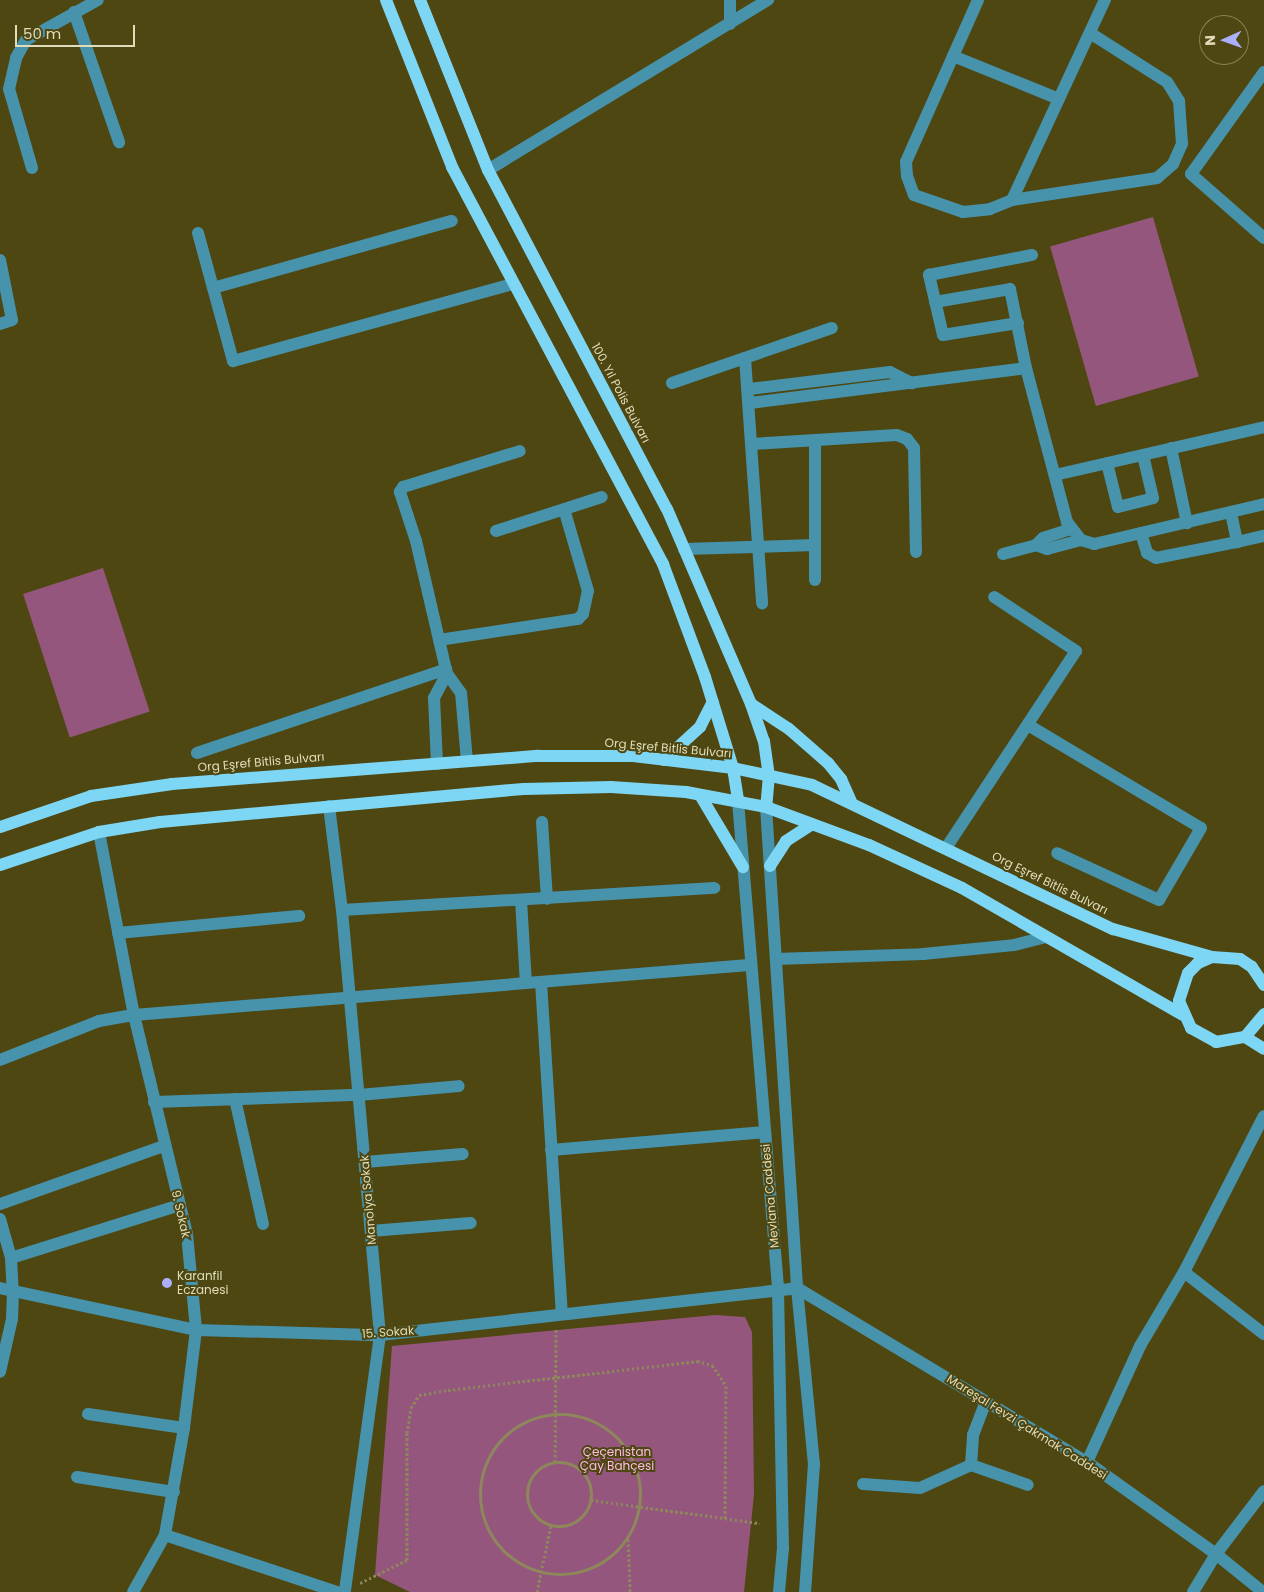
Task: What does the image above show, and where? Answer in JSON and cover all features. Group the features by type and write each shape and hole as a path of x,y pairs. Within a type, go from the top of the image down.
{"main road":[{"path":"386,0 452,167 512,284 663,564 712,702 733,768 738,801"},
{"name":"100. Yıl Polis Bulvarı","path":"420,0 488,170 668,510 752,704 764,741 769,775 766,807"},
{"path":"664,760 700,727 712,702"},
{"path":"752,704 789,729 828,763 841,779 851,801"},
{"name":"Org Eşref Bitlis Bulvarı","path":"0,827 64,804 120,790 294,772 590,755 664,760 733,768 812,785 851,801 1113,929 1212,957 1226,955 1240,959 1263,980"},
{"path":"0,865 99,832 160,822 329,806 566,788 611,787 700,795 766,807 869,845 962,888 1183,1015"},
{"path":"700,795 743,867"},
{"path":"770,866 786,841 812,824"},
{"path":"1212,957 1198,963 1185,980 1180,1001 1183,1015 1190,1028 1209,1040 1231,1042 1245,1037 1264,1014"},
{"path":"1245,1037 1264,1049"}],"street":[{"path":"32,168 10,89 13,67 26,40 98,0"},
{"path":"730,0 730,24"},
{"path":"488,170 768,0"},
{"path":"978,0 906,162 907,176 914,195 963,212 990,209 1012,200 1157,178 1173,164 1182,144 1179,101 1167,82 1090,33"},
{"path":"1012,200 1105,0"},
{"path":"74,12 119,142"},
{"path":"953,56 1059,100"},
{"path":"1264,72 1190,174 1264,238"},
{"path":"213,288 452,221"},
{"path":"198,233 233,361 512,284"},
{"path":"1018,323 943,335 929,275 1032,255"},
{"path":"0,260 12,320 0,324"},
{"path":"935,302 1010,289 1026,368 1070,530 1081,540 1094,544 1264,504"},
{"path":"672,383 832,328"},
{"path":"745,358 750,403 762,603"},
{"path":"750,403 1026,368"},
{"path":"749,389 890,372 912,383"},
{"path":"1055,475 1264,427"},
{"path":"752,444 897,435 911,443 914,448 916,552"},
{"path":"815,440 815,580"},
{"path":"1171,448 1187,523"},
{"path":"467,762 461,694 447,672 416,541 400,492 403,487 520,451"},
{"path":"1108,463 1118,507 1153,498 1143,455"},
{"path":"496,531 602,497"},
{"path":"439,640 578,619 587,608 588,591 564,509"},
{"path":"1231,513 1238,542"},
{"path":"1003,554 1036,545 1043,538 1070,530"},
{"path":"1141,533 1147,553 1156,558 1264,536"},
{"path":"1036,545 1047,549 1081,540"},
{"path":"684,549 758,545 815,545"},
{"path":"946,848 1076,651 994,597"},
{"path":"197,753 447,672"},
{"path":"437,764 434,698 447,672"},
{"path":"1028,725 1201,828 1159,900 1058,853"},
{"name":"Mevlana Caddesi","path":"738,801 749,965 778,1290 783,1548 779,1592"},
{"name":"Manolya Sokak","path":"329,806 342,910 380,1335 342,1591"},
{"name":"Mevlana Caddesi","path":"766,807 797,1288 814,1464 805,1592"},
{"path":"542,822 547,899"},
{"name":"9. Sokak","path":"99,832 134,1015 164,1146 187,1234 196,1330 184,1428 165,1535 133,1592"},
{"path":"342,910 714,888"},
{"path":"521,900 526,983"},
{"path":"118,933 300,916"},
{"path":"776,959 922,954 1014,945 1046,937"},
{"path":"0,1060 99,1021 134,1015 749,965"},
{"path":"540,982 559,1314"},
{"path":"154,1102 359,1095 459,1086"},
{"path":"235,1099 263,1224"},
{"path":"1088,1462 1140,1346 1184,1272 1264,1116"},
{"path":"551,1150 765,1132"},
{"path":"0,1204 164,1146"},
{"path":"365,1162 463,1154"},
{"path":"11,1258 180,1205"},
{"path":"0,1219 11,1258 13,1291 12,1319 0,1372"},
{"path":"371,1231 471,1223"},
{"path":"1184,1272 1264,1334"},
{"name":"15. Sokak","path":"0,1288 196,1330 380,1335 778,1290"},
{"path":"778,1290 797,1288"},
{"name":"Mareşal Fevzi Çakmak Caddesi","path":"797,1288 1088,1462 1216,1554 1263,1592"},
{"path":"971,1465 973,1435 986,1401"},
{"path":"88,1414 184,1428"},
{"path":"863,1484 920,1488 971,1465 1028,1485"},
{"path":"77,1477 174,1492"},
{"path":"1192,1592 1216,1554 1264,1491"},
{"path":"165,1535 342,1591"}],"path":[{"path":"555,1462 559,1314"},
{"path":"342,1591 369,1580 407,1560 408,1433 411,1408 419,1395 697,1361 712,1365 726,1386 725,1518"},
{"path":"628,1538 611,1557 588,1570 563,1575 539,1572 512,1560 494,1540 482,1516 480,1490 485,1464 499,1441 519,1424 544,1414 571,1413 597,1422 618,1437 633,1459 641,1485 639,1506 628,1538 630,1592"},
{"path":"555,1462 577,1467 585,1474 590,1484 590,1500 584,1514 577,1521 568,1525 551,1525 532,1511 528,1491 536,1472 555,1462"},
{"path":"590,1500 759,1523"},
{"path":"537,1592 539,1572 551,1525"}],"green space":[{"path":"1153,217 1199,377 1096,406 1050,246"},
{"path":"103,568 150,712 70,738 23,594"},
{"name":"Çeçenistan Çay Bahçesi","path":"715,1315 745,1317 752,1332 754,1494 744,1592 410,1592 375,1575 392,1346"}],"place":[{"name":"Karanfil Eczanesi","path":"167,1283"}]}
